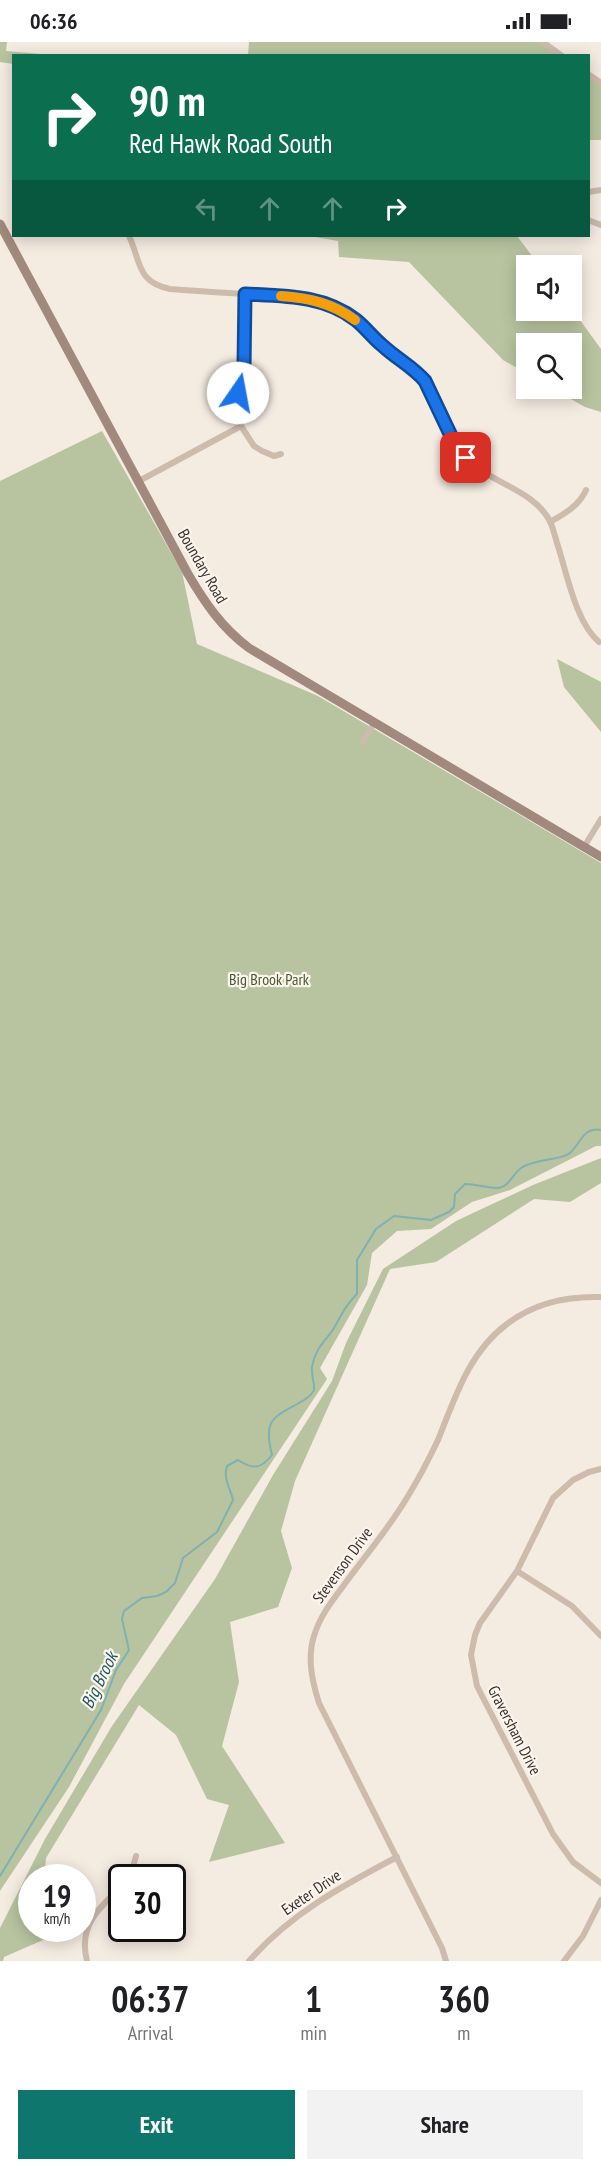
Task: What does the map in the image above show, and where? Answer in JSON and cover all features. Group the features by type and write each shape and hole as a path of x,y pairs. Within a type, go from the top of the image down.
{"street":[{"path":"543,42 559,54"},
{"name":"Boundary Road","path":"0,224 188,574 206,605 220,623 249,648 601,857"},
{"path":"129,237 140,269 154,284 170,289 312,299 336,307 356,320 381,345 414,370 425,381 453,440 466,458 528,498 538,506 550,522 582,620 592,636 599,642"},
{"path":"245,294 244,365 239,381 237,402 241,426 254,446 261,451 274,456 281,454"},
{"path":"139,481 241,426"},
{"path":"550,522 572,508 583,497 586,490"},
{"path":"363,742 374,723"},
{"path":"584,847 601,819"},
{"name":"Stevenson Drive","path":"446,1961 442,1948 319,1703 311,1670 310,1653 314,1637 328,1606 412,1490 436,1443 464,1375 484,1346 506,1324 533,1308 562,1299 601,1297"},
{"name":"Graversham Drive","path":"601,1469 573,1480 553,1498 517,1571 480,1623 471,1655 477,1686 553,1834 573,1862 601,1883"},
{"path":"517,1571 572,1606 601,1635"},
{"path":"133,1864 136,1856"},
{"name":"Exeter Drive","path":"249,1961 298,1914 333,1891 397,1857"},
{"path":"87,1961 84,1937 88,1925 95,1913 108,1900"},
{"path":"564,1961 583,1936 601,1900"}],"green space":[{"path":"0,42 7,42 6,51 41,54 12,54 12,64 0,62"},
{"path":"249,42 542,42 558,54 248,54"},
{"path":"590,75 601,83 601,140 590,140"},
{"path":"315,237 518,237 531,255 516,255 516,321 581,321 601,349 601,412 571,399 582,399 582,333 516,333 516,367 503,360 409,262 339,257 338,241"},
{"name":"Big Brook Park","path":"102,431 182,572 197,644 318,696 601,863 601,1146 596,1146 510,1190 472,1202 431,1229 397,1231 372,1253 367,1285 320,1368 327,1379 124,1684 69,1787 0,1891 0,481"},
{"path":"557,659 601,682 601,732 564,687"},
{"path":"601,1158 601,1183 570,1202 534,1199 436,1262 390,1269 295,1481 281,1531 292,1568 278,1607 230,1622 239,1682 222,1746 285,1843 209,1862 229,1805 207,1799 176,1735 139,1705 46,1858 45,1864 32,1864 112,1726 215,1579 273,1475 332,1381 346,1343 383,1269 456,1221 533,1185"},
{"path":"18,1892 18,1942 38,1942 4,1957 3,1961 0,1961 0,1928"}],"waterway":[{"name":"Big Brook","path":"0,1876 101,1710 116,1670 129,1650 122,1619 124,1611 142,1598 166,1592 175,1583 183,1558 217,1532 233,1500 226,1479 227,1466 238,1460 252,1467 264,1463 272,1455 269,1432 274,1419 313,1392 312,1367 315,1355 357,1294 357,1260 376,1229 394,1216 431,1220 449,1212 454,1207 455,1194 465,1184 501,1187 508,1183 521,1168 566,1156 586,1133 595,1129 601,1130"}],"slow traffic":[{"path":"281,296 312,299 336,307 355,320"}],"route":[{"path":"238,393 244,365 245,294 312,299 336,307 356,320 381,345 418,373 425,381 453,440 466,458"}]}
